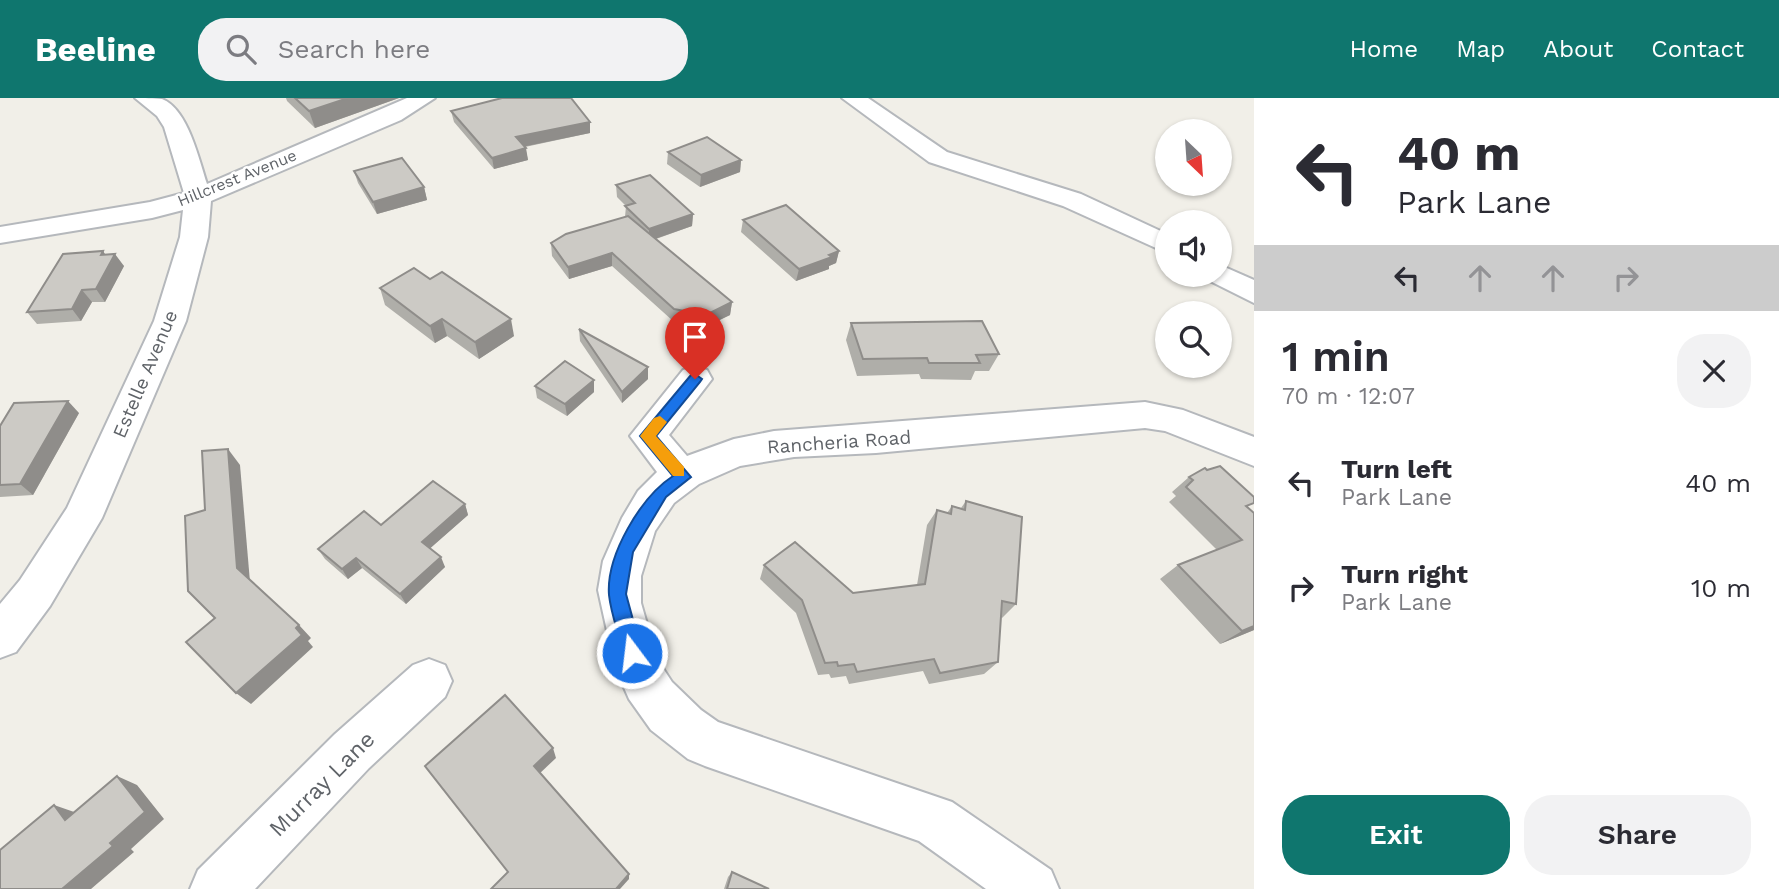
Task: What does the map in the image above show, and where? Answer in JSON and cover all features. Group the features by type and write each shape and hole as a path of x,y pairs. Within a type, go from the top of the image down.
{"street":[{"name":"Estelle Avenue","path":"0,637 35,593 82,518 170,320 194,237 198,197 176,127 164,111 146,98"},
{"name":"Hillcrest Avenue","path":"0,234 152,210 198,197 393,116 424,98"},
{"path":"853,98 938,157 1072,200 1155,239"},
{"path":"1232,281 1254,293"},
{"path":"683,477 648,436 695,379"},
{"name":"Rancheria Road","path":"1032,889 934,820 705,742 672,720 651,695 637,668 618,594 625,550 660,492 717,459 767,445 964,432 1145,415 1170,419 1254,452"},
{"name":"Murray Lane","path":"217,889 352,751 429,681"}],"building":[{"path":"295,98 348,98 309,111"},
{"path":"502,98 571,98 590,122 516,137 526,148 492,158 451,111"},
{"path":"707,137 741,160 701,175 668,152"},
{"path":"402,158 424,187 373,202 354,171"},
{"path":"650,175 693,214 649,229 625,206 635,203 616,185"},
{"path":"786,205 839,251 829,255 832,257 799,269 743,220"},
{"path":"628,216 732,302 706,315 674,309 612,253 568,267 551,243 566,234"},
{"path":"103,251 101,255 115,254 96,289 82,290 72,309 27,312 63,254"},
{"path":"414,268 430,279 442,272 511,319 475,342 442,319 430,326 380,288"},
{"path":"982,321 999,354 976,355 980,363 929,363 927,358 863,359 851,323"},
{"path":"579,329 648,367 622,392"},
{"path":"565,361 594,380 565,404 535,386"},
{"path":"68,401 20,484 0,485 0,426 14,403"},
{"path":"228,449 237,568 299,625 296,628 302,635 236,693 186,642 215,618 188,591 185,516 205,510 202,451"},
{"path":"1220,466 1254,497 1254,503 1246,506 1254,513 1254,626 1242,631 1178,565 1242,540 1186,487 1193,480 1189,477 1205,468 1207,470"},
{"path":"433,481 465,504 422,542 441,557 400,594 356,558 342,569 318,549 364,511 381,525"},
{"path":"966,501 1022,517 1016,604 1002,601 998,662 940,673 934,659 857,672 854,664 838,666 837,662 825,663 802,600 764,565 795,542 853,593 925,584 937,510 951,514 952,506 965,510"},
{"path":"505,695 553,748 534,766 629,874 616,889 491,889 508,872 425,766"},
{"path":"117,776 145,812 110,843 113,846 62,889 0,889 0,850 54,805 65,820"},
{"path":"732,872 769,889 727,889"}],"slow traffic":[{"path":"660,422 648,436 678,472"}],"route":[{"path":"632,653 618,594 625,550 660,492 683,477 648,436 695,379"}]}
